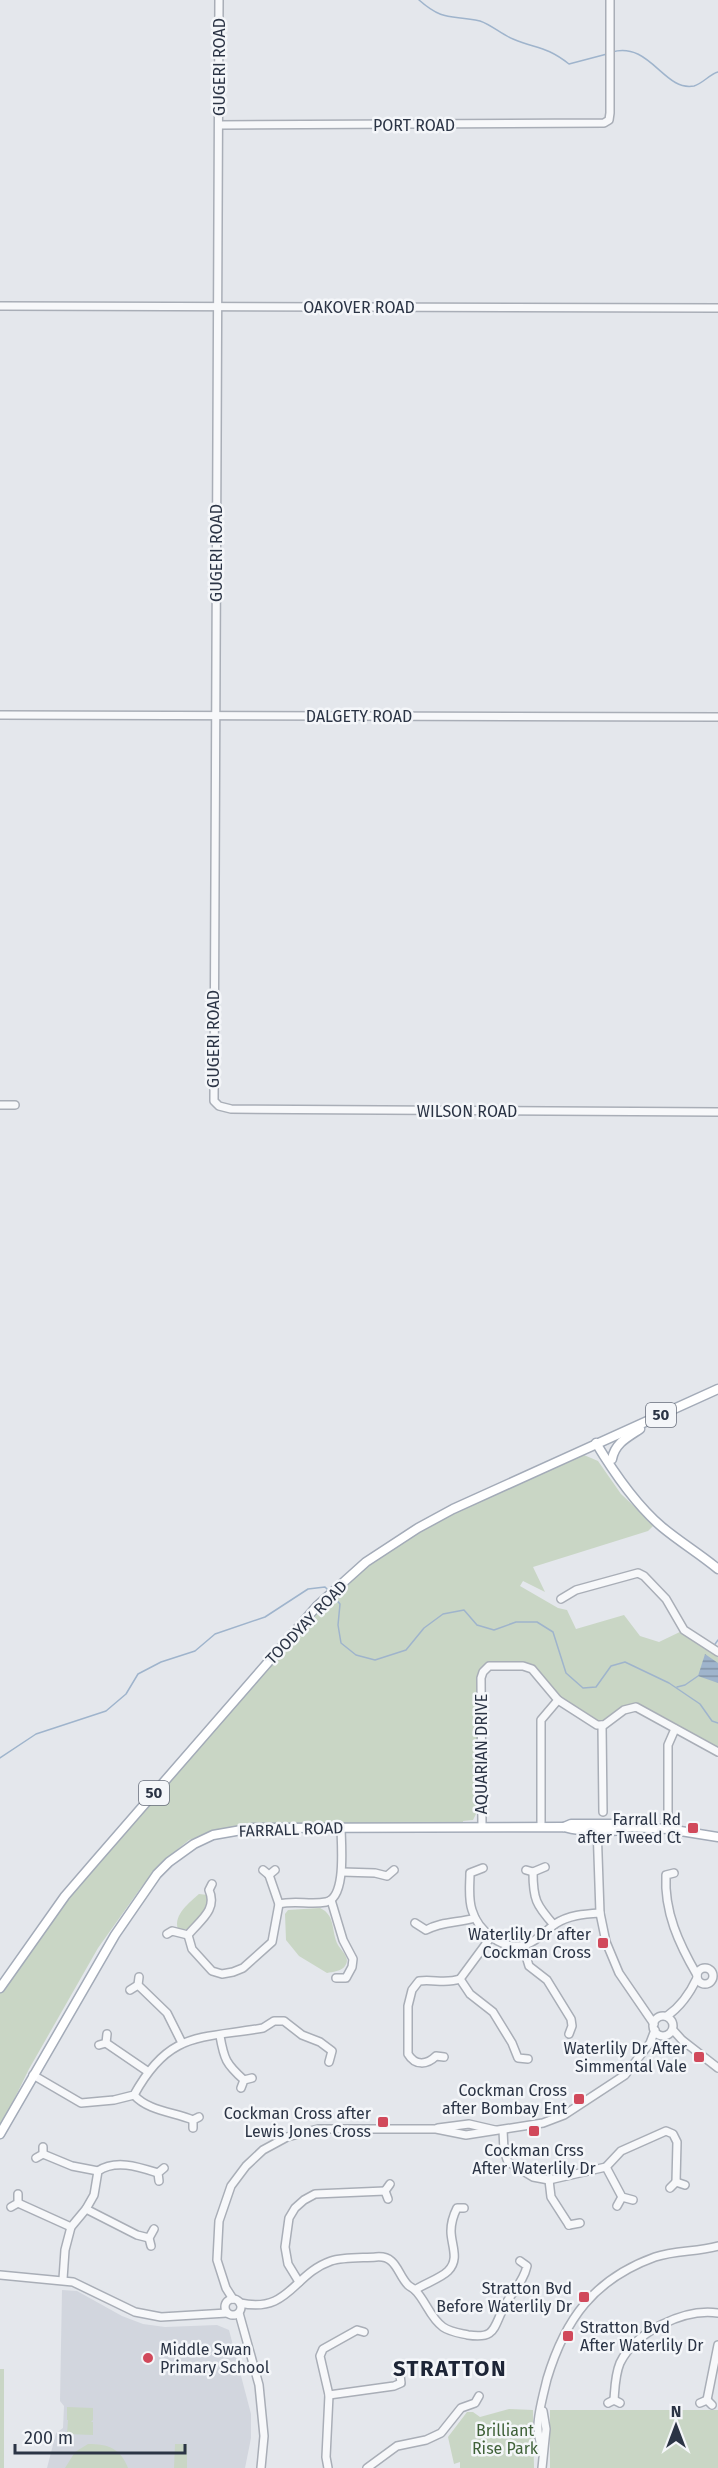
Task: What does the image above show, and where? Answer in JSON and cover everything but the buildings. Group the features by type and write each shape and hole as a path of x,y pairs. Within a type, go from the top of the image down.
{"main road":[{"name":"TOODYAY ROAD","path":"0,1988 65,1896 317,1606 366,1562 418,1528 453,1509 718,1389"},
{"path":"663,1414 622,1440 613,1452 612,1462 627,1490 655,1521 718,1569"},
{"path":"600,1442 607,1461 612,1462"},
{"name":"FARRALL ROAD","path":"0,2134 115,1935 157,1874 194,1844 213,1835 232,1830 341,1827 564,1827 571,1824 600,1827 620,1824 629,1827 717,1834"}],"street":[{"name":"GUGERI ROAD","path":"216,1105 213,1093 219,0"},
{"name":"PORT ROAD","path":"219,125 603,123 609,120 610,0"},
{"name":"OAKOVER ROAD","path":"0,306 718,308"},
{"name":"DALGETY ROAD","path":"0,714 718,717"},
{"path":"0,1105 15,1105"},
{"name":"WILSON ROAD","path":"216,1105 231,1109 718,1112"},
{"path":"561,1599 576,1590 638,1572 668,1602 681,1628 714,1649"},
{"name":"AQUARIAN DRIVE","path":"482,1827 481,1678 483,1672 492,1666 529,1667 558,1700 595,1725 602,1725"},
{"path":"542,1827 541,1719 558,1700"},
{"path":"603,1812 602,1725 624,1710 632,1707 640,1709 718,1752"},
{"path":"668,1829 668,1745 675,1729"},
{"path":"336,1978 347,1982 353,1959 343,1940 331,1900 342,1872 341,1827"},
{"path":"600,1827 600,1913 606,1942 619,1973 645,2009 654,2027 682,2040 718,2068"},
{"path":"545,1867 530,1871 533,1893 536,1903 554,1924"},
{"path":"462,1869 470,1873 483,1868"},
{"path":"261,2468 264,2436 263,2408 255,2364 219,2269 217,2251 217,2232 221,2209 238,2176 263,2150 287,2137 318,2129 436,2129 466,2135 543,2123 564,2115 626,2075 650,2043 654,2027 675,2011 707,1974 692,1966 678,1943 667,1904 670,1874 661,1869"},
{"path":"342,1872 375,1873 387,1876 393,1870"},
{"path":"188,1935 192,1949 212,1971 222,1974 243,1968 272,1942 279,1904 269,1872"},
{"path":"470,1873 470,1900 475,1918 491,1937 511,1946 523,1946 535,1941 554,1924 567,1917 600,1913"},
{"path":"188,1935 208,1913 212,1902 208,1888"},
{"path":"279,1904 331,1900"},
{"path":"415,1923 425,1933 445,1922 475,1918"},
{"path":"170,1930 188,1935"},
{"path":"444,2057 436,2056 428,2063 421,2063 408,2054 410,1997 419,1981 429,1979 447,1982 460,1979 491,1937"},
{"path":"523,1946 529,1966 552,1985 576,2027 569,2034"},
{"path":"138,1986 139,1977"},
{"path":"460,1979 470,1994 493,2012 512,2043 516,2061 528,2059"},
{"path":"130,1990 138,1986"},
{"path":"138,1986 167,2013 182,2043"},
{"path":"645,2009 666,2018"},
{"path":"666,2018 668,2033"},
{"path":"33,2075 81,2103 114,2100 134,2094 147,2071 168,2051 182,2043 263,2028 274,2020 284,2021 302,2035 336,2050 329,2062"},
{"path":"650,2043 668,2033"},
{"path":"107,2034 102,2044 147,2071"},
{"path":"220,2036 223,2056 228,2065 243,2084 252,2078"},
{"path":"134,2094 150,2107 196,2118 193,2128"},
{"path":"499,2130 508,2162 533,2177 549,2180 606,2166 621,2151 666,2131 673,2134 677,2142 676,2182 670,2188"},
{"path":"40,2153 72,2166 98,2172 111,2165 161,2170 159,2181"},
{"path":"606,2166 622,2197 633,2200"},
{"path":"63,2279 65,2250 71,2227 94,2195 98,2172"},
{"path":"549,2180 551,2197 569,2225"},
{"path":"676,2182 685,2185"},
{"path":"385,2191 390,2184"},
{"path":"385,2191 388,2199"},
{"path":"299,2282 288,2264 285,2247 289,2218 295,2208 315,2194 385,2191"},
{"path":"18,2194 14,2205 71,2227"},
{"path":"617,2205 622,2197"},
{"path":"415,2290 429,2280 447,2272 452,2264 454,2250 451,2224 458,2206"},
{"path":"86,2209 150,2242 154,2229"},
{"path":"569,2225 580,2223"},
{"path":"566,2233 569,2225"},
{"path":"542,2468 538,2423 542,2404 556,2348 578,2310 609,2282 638,2264 676,2251 716,2248"},
{"path":"0,2275 63,2279 101,2294 135,2312 161,2317 264,2305 279,2300 320,2266 331,2261 382,2257 397,2265 407,2284 415,2290 444,2328 456,2333 483,2336 489,2334 496,2326 504,2306 522,2281 527,2266 536,2262"},
{"path":"520,2261 527,2266"},
{"path":"226,2288 226,2304"},
{"path":"208,2312 226,2304"},
{"path":"226,2304 236,2309"},
{"path":"614,2402 619,2365 625,2355 644,2337 662,2324 678,2317 696,2313 718,2313"},
{"path":"328,2468 326,2457 328,2395 320,2356 323,2349 359,2329"},
{"path":"707,2402 718,2345"},
{"path":"328,2395 361,2389 378,2389 403,2381"},
{"path":"367,2468 398,2446 426,2440 441,2433 461,2408 477,2399 479,2410"}],"shaded area":[{"name":"Middle Swan Primary School","path":"62,2290 77,2291 122,2316 143,2324 165,2327 217,2325 229,2330 251,2414 251,2438 245,2468 47,2468 56,2433 63,2428 64,2406 60,2401"}],"green space":[{"path":"584,1455 598,1461 621,1494 654,1525 648,1531 533,1567 545,1592 523,1581 520,1586 558,1608 567,1610 576,1629 624,1615 640,1636 659,1642 684,1630 718,1652 718,1748 638,1705 623,1707 600,1722 560,1697 534,1666 527,1663 491,1663 481,1668 477,1680 477,1812 473,1820 463,1821 463,1825 217,1831 189,1840 163,1861 98,1948 29,2069 0,2128 0,1986 96,1860 337,1587 418,1528 567,1457"},
{"path":"199,1894 208,1895 205,1910 188,1929 178,1929 180,1914"},
{"path":"320,1908 329,1915 338,1945 347,1960 342,1969 327,1973 299,1956 286,1940 285,1914 288,1910"},
{"path":"0,2369 4,2369 4,2468 0,2468"},
{"path":"67,2407 93,2408 91,2422 93,2422 93,2435 67,2434"},
{"name":"Brilliant Rise Park","path":"509,2409 533,2410 534,2468 460,2468 460,2462 454,2464 448,2437 467,2412 473,2412 480,2417"},
{"path":"550,2410 718,2410 718,2468 550,2468"},
{"path":"88,2444 113,2448 128,2468 65,2468 75,2452"},
{"path":"175,2444 187,2444 187,2468 174,2468"}],"water":[{"path":"705,1654 718,1663 718,1683 698,1676"}],"waterway":[{"path":"419,0 442,15 480,21 509,37 554,54 569,64 607,54"},
{"path":"612,52 625,51 637,54 674,82 683,86 697,85 718,72"},
{"path":"0,1758 36,1734 106,1711 126,1694 138,1674 161,1662 195,1651 215,1634 265,1617 308,1589 325,1587 328,1590"},
{"path":"333,1596 340,1604 338,1625 341,1643 356,1655 375,1660 406,1650 424,1628 443,1614 464,1610 477,1625 494,1630 516,1622 537,1622 553,1632 566,1673 583,1688 596,1687 611,1666 625,1662 669,1683 700,1704 712,1721 718,1723"},
{"path":"713,1647 718,1640"},
{"path":"677,1687 685,1685 698,1676"}],"place":[{"name":"Farrall Rd after Tweed Ct","path":"693,1828"},
{"name":"Waterlily Dr after Cockman Cross","path":"603,1943"},
{"name":"Waterlily Dr After Simmental Vale","path":"699,2057"},
{"name":"Cockman Cross after Bombay Ent","path":"579,2099"},
{"name":"Cockman Cross after Lewis Jones Cross","path":"383,2122"},
{"name":"Cockman Crss After Waterlily Dr","path":"534,2131"},
{"name":"Stratton Bvd Before Waterlily Dr","path":"584,2297"},
{"name":"Stratton Bvd After Waterlily Dr","path":"568,2336"},
{"name":"Middle Swan Primary School","path":"148,2358"}],"district":[{"name":"STRATTON","path":"450,2368"}]}
